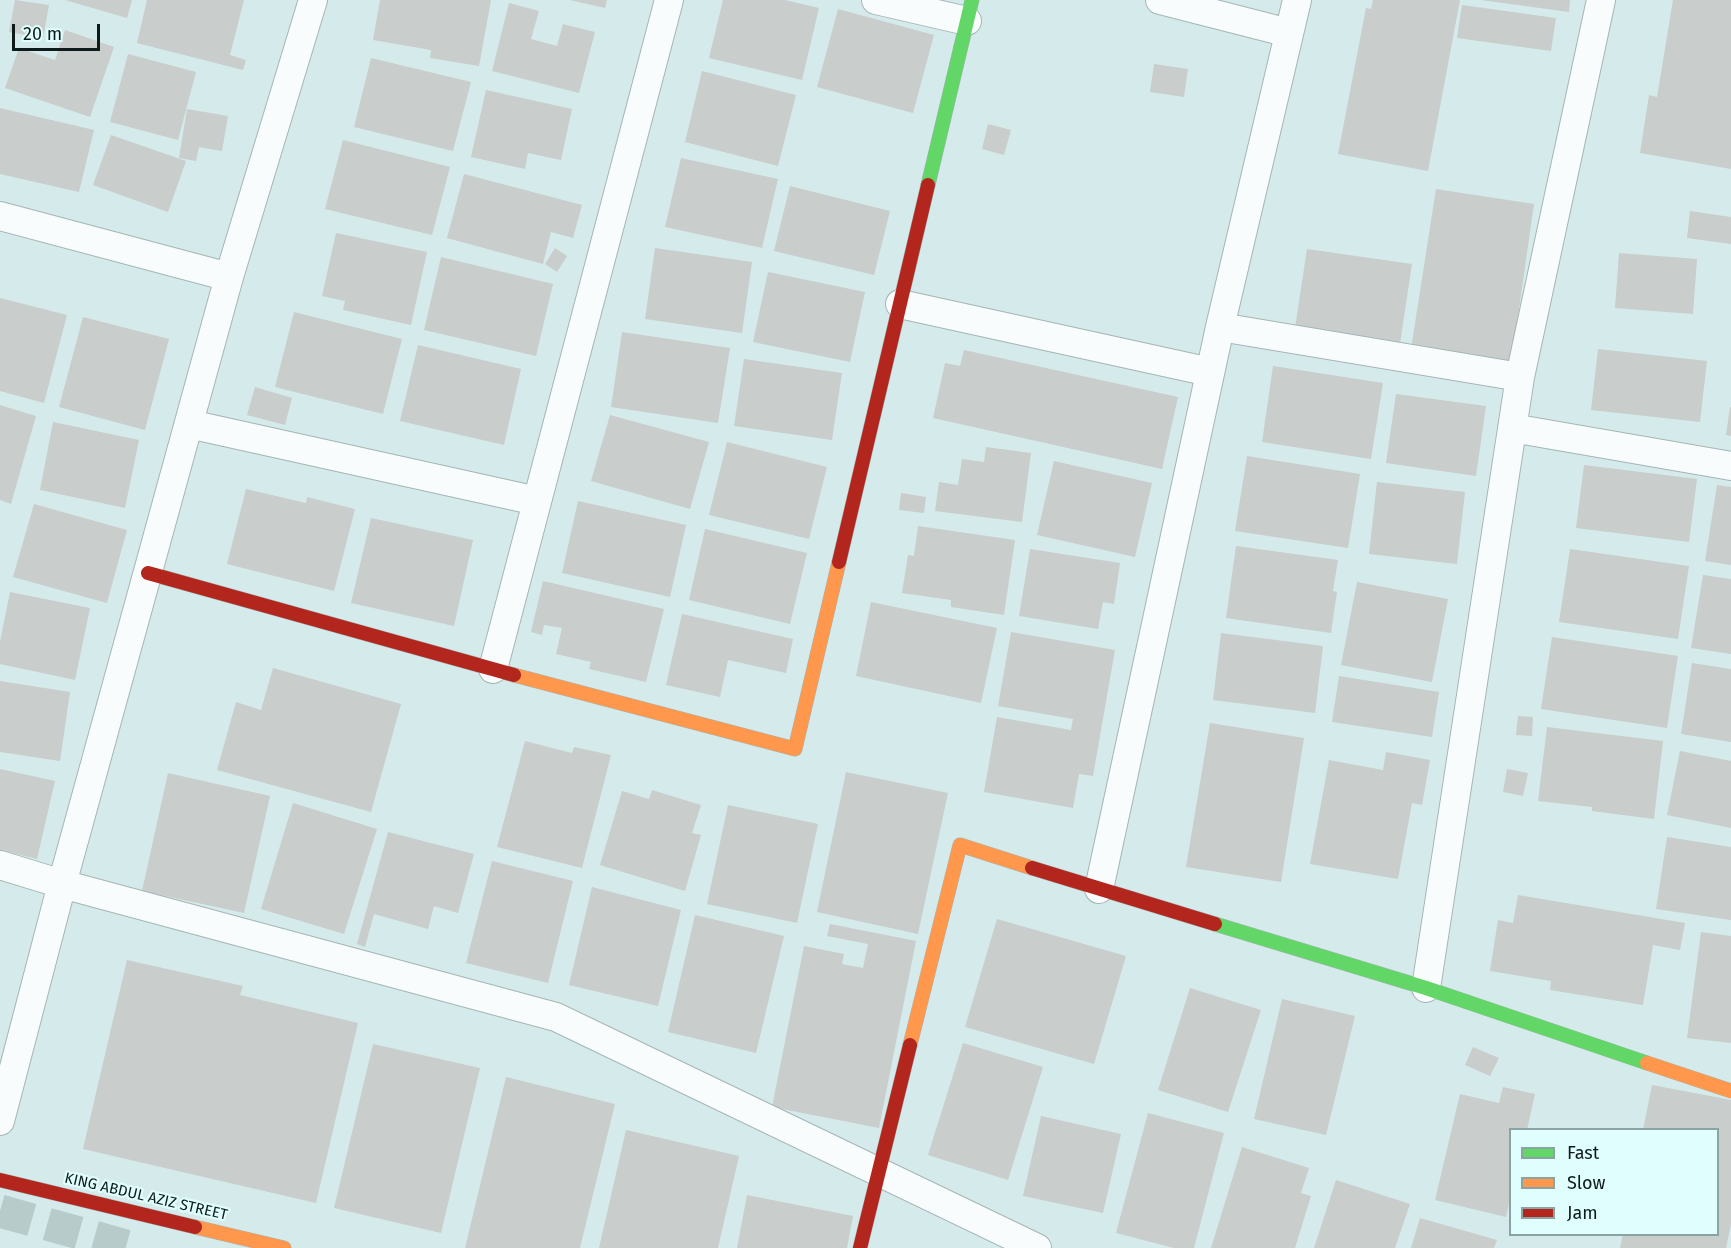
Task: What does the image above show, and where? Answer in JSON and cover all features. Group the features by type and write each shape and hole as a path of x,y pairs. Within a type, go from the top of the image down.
{"street":[{"path":"0,1121 62,884 229,278 313,0"},
{"path":"493,669 669,0"},
{"path":"148,573 493,669 746,736 802,722 970,10 876,0"},
{"path":"1160,0 1289,33"},
{"path":"1099,889 1220,327 1297,0"},
{"path":"1426,988 1520,377 1601,0"},
{"path":"0,216 229,278"},
{"path":"900,304 1210,372"},
{"path":"1220,327 1520,377"},
{"path":"189,424 537,501"},
{"path":"1512,428 1731,466"},
{"path":"860,1248 960,845 1426,988 1731,1090"},
{"path":"0,865 62,884 556,1017 1037,1248"},
{"name":"KING ABDUL AZIZ STREET","path":"0,1179 284,1248"}],"building":[{"path":"15,0 49,5 43,38 9,32"},
{"path":"65,0 132,0 127,18"},
{"path":"147,0 244,0 230,55 246,60 243,70 137,43"},
{"path":"380,0 491,0 479,66 430,58 431,50 373,40"},
{"path":"570,0 607,0 605,8"},
{"path":"723,0 785,0 819,8 802,80 709,58"},
{"path":"1373,0 1460,0 1428,171 1338,154 1366,8 1371,9"},
{"path":"1481,0 1570,0 1569,12"},
{"path":"1673,0 1731,0 1731,169 1640,153 1649,95 1657,97"},
{"path":"509,3 539,11 531,39 557,46 563,24 595,32 579,93 492,71"},
{"path":"1462,5 1556,18 1551,51 1457,38"},
{"path":"838,9 934,35 913,113 817,87"},
{"path":"65,30 114,47 90,117 5,88 19,48 55,60"},
{"path":"128,54 196,72 178,140 110,122"},
{"path":"371,58 471,82 453,151 354,127"},
{"path":"1154,64 1188,69 1184,97 1150,92"},
{"path":"702,71 796,95 778,166 685,142"},
{"path":"486,90 572,109 561,160 528,153 525,169 471,157"},
{"path":"0,108 94,130 79,192 0,174"},
{"path":"187,109 228,116 222,151 199,147 196,161 179,158"},
{"path":"988,124 1011,130 1004,155 982,149"},
{"path":"111,135 186,161 168,212 93,185"},
{"path":"343,140 450,167 432,235 325,209"},
{"path":"681,158 778,179 762,248 665,227"},
{"path":"464,174 582,205 573,238 551,232 543,264 447,238"},
{"path":"790,186 890,211 874,275 774,251"},
{"path":"1436,189 1534,204 1511,365 1411,349"},
{"path":"1690,211 1731,217 1731,244 1687,238"},
{"path":"336,233 427,252 411,325 343,310 345,301 322,296"},
{"path":"555,248 567,256 557,272 545,264"},
{"path":"655,248 752,262 742,333 645,319"},
{"path":"1307,249 1412,264 1400,344 1295,328"},
{"path":"1619,253 1697,259 1693,314 1615,308"},
{"path":"441,257 553,284 536,356 424,330"},
{"path":"768,272 865,292 850,362 753,342"},
{"path":"0,298 67,315 44,403 0,391"},
{"path":"294,312 402,339 383,414 275,387"},
{"path":"83,317 169,339 145,430 59,407"},
{"path":"622,332 730,348 718,423 611,407"},
{"path":"418,345 521,369 504,445 400,421"},
{"path":"1598,349 1707,361 1700,422 1591,410"},
{"path":"964,350 1178,397 1162,469 933,418 945,363 960,366"},
{"path":"744,359 842,373 832,440 734,426"},
{"path":"1273,366 1383,383 1371,459 1262,442"},
{"path":"255,387 292,398 285,425 247,415"},
{"path":"1396,394 1486,406 1476,476 1386,463"},
{"path":"0,405 36,416 11,504 0,500"},
{"path":"1731,407 1731,436 1726,435"},
{"path":"610,415 709,442 690,509 591,481"},
{"path":"53,422 139,440 125,508 40,490"},
{"path":"727,442 827,467 809,539 709,515"},
{"path":"986,447 1031,453 1022,522 935,511 939,482 958,485 962,459 984,462"},
{"path":"1247,456 1360,474 1348,548 1235,531"},
{"path":"1054,461 1152,483 1135,557 1037,535"},
{"path":"1584,465 1697,479 1689,542 1576,528"},
{"path":"1377,482 1465,492 1457,564 1369,554"},
{"path":"1717,485 1731,487 1731,565 1705,561"},
{"path":"246,489 306,503 307,497 355,509 334,591 227,564"},
{"path":"901,493 926,497 924,513 899,510"},
{"path":"578,501 686,525 670,597 562,573"},
{"path":"34,504 127,530 107,603 13,577"},
{"path":"371,518 473,540 454,626 351,603"},
{"path":"918,526 1015,540 1004,615 951,607 951,600 902,593 908,555 914,556"},
{"path":"705,529 807,553 790,624 689,600"},
{"path":"1236,546 1338,560 1333,591 1337,592 1331,633 1226,618"},
{"path":"1030,549 1120,563 1114,604 1103,602 1098,629 1019,616"},
{"path":"1570,549 1689,566 1678,639 1559,622"},
{"path":"1703,575 1731,579 1731,654 1691,648"},
{"path":"543,581 664,609 646,682 589,669 591,662 556,654 562,628 544,625 542,635 531,632"},
{"path":"1357,582 1448,599 1432,682 1341,665"},
{"path":"10,592 90,608 75,680 0,664 0,642"},
{"path":"871,602 997,628 981,703 856,676"},
{"path":"682,614 793,639 786,673 728,660 720,697 666,685"},
{"path":"1011,632 1115,650 1093,776 1079,774 1073,808 984,792 997,717 1071,730 1073,719 998,706"},
{"path":"1221,633 1323,646 1315,713 1213,700"},
{"path":"1552,637 1678,656 1667,728 1541,709"},
{"path":"1692,663 1731,669 1731,742 1681,734"},
{"path":"273,668 401,704 371,812 217,770 236,702 261,710"},
{"path":"1339,676 1439,692 1432,737 1332,722"},
{"path":"0,681 70,692 60,761 0,752"},
{"path":"1518,716 1533,717 1532,736 1516,735"},
{"path":"1210,723 1304,738 1281,882 1186,867"},
{"path":"1547,727 1663,741 1654,819 1592,811 1592,807 1538,801"},
{"path":"525,741 572,753 574,747 611,755 582,868 497,847"},
{"path":"1680,751 1731,761 1731,828 1667,815"},
{"path":"1386,752 1430,760 1422,805 1412,803 1398,879 1310,864 1329,760 1383,770"},
{"path":"0,769 55,781 37,859 0,850"},
{"path":"1507,769 1528,773 1523,796 1503,792"},
{"path":"846,772 948,793 918,934 817,912"},
{"path":"168,773 270,796 244,913 142,891"},
{"path":"652,790 701,805 692,833 701,835 685,891 600,865 622,791 649,799"},
{"path":"293,803 377,829 344,934 261,909"},
{"path":"728,805 818,824 797,923 707,904"},
{"path":"388,832 474,854 458,913 434,906 428,929 374,914 365,947 357,944"},
{"path":"1667,837 1731,847 1731,920 1656,909"},
{"path":"492,861 573,881 548,983 466,963"},
{"path":"592,887 681,910 658,1006 569,985"},
{"path":"1518,895 1685,923 1680,950 1653,945 1643,1005 1550,990 1551,981 1490,971 1498,920 1513,923"},
{"path":"695,915 784,936 756,1053 668,1032"},
{"path":"997,919 1126,956 1094,1064 965,1027"},
{"path":"830,924 916,941 879,1128 772,1107 804,946 844,954 842,964 863,968 868,944 827,936"},
{"path":"1701,932 1731,936 1731,1043 1687,1038"},
{"path":"127,960 243,986 240,995 358,1023 316,1203 83,1149"},
{"path":"1190,988 1261,1010 1228,1112 1158,1090"},
{"path":"1282,999 1355,1016 1326,1135 1254,1119"},
{"path":"963,1043 1043,1067 1008,1180 928,1155"},
{"path":"373,1044 480,1068 441,1233 334,1208"},
{"path":"1473,1047 1499,1058 1490,1076 1465,1065"},
{"path":"506,1077 615,1104 580,1248 465,1248"},
{"path":"1652,1085 1731,1100 1731,1224 1726,1248 1620,1248 1623,1236 1719,1236 1719,1128 1643,1128"},
{"path":"1503,1087 1535,1094 1527,1128 1509,1128 1509,1204 1506,1217 1435,1200 1460,1094 1499,1103"},
{"path":"1148,1113 1224,1133 1194,1248 1174,1248 1116,1233"},
{"path":"1041,1116 1121,1134 1103,1213 1023,1196"},
{"path":"626,1130 739,1156 718,1248 599,1248"},
{"path":"1242,1147 1309,1168 1301,1193 1311,1196 1295,1248 1211,1248"},
{"path":"1336,1180 1410,1204 1395,1248 1314,1248"},
{"path":"747,1195 853,1216 847,1248 737,1248"},
{"path":"1420,1218 1497,1240 1494,1248 1411,1248"}],"tunnel":[{"path":"0,1211 133,1248"}],"traffic: fast":[{"path":"928,185 972,0"},
{"path":"1215,924 1426,988 1647,1063"}],"traffic: slow":[{"path":"514,675 795,749 839,562"},
{"path":"910,1045 960,845 1032,868"},
{"path":"1647,1063 1731,1091"},
{"path":"195,1227 284,1248"}],"traffic: jam":[{"path":"839,562 928,185"},
{"path":"148,573 514,675"},
{"path":"1032,868 1215,924"},
{"path":"860,1248 910,1045"},
{"path":"0,1180 195,1227"}]}
